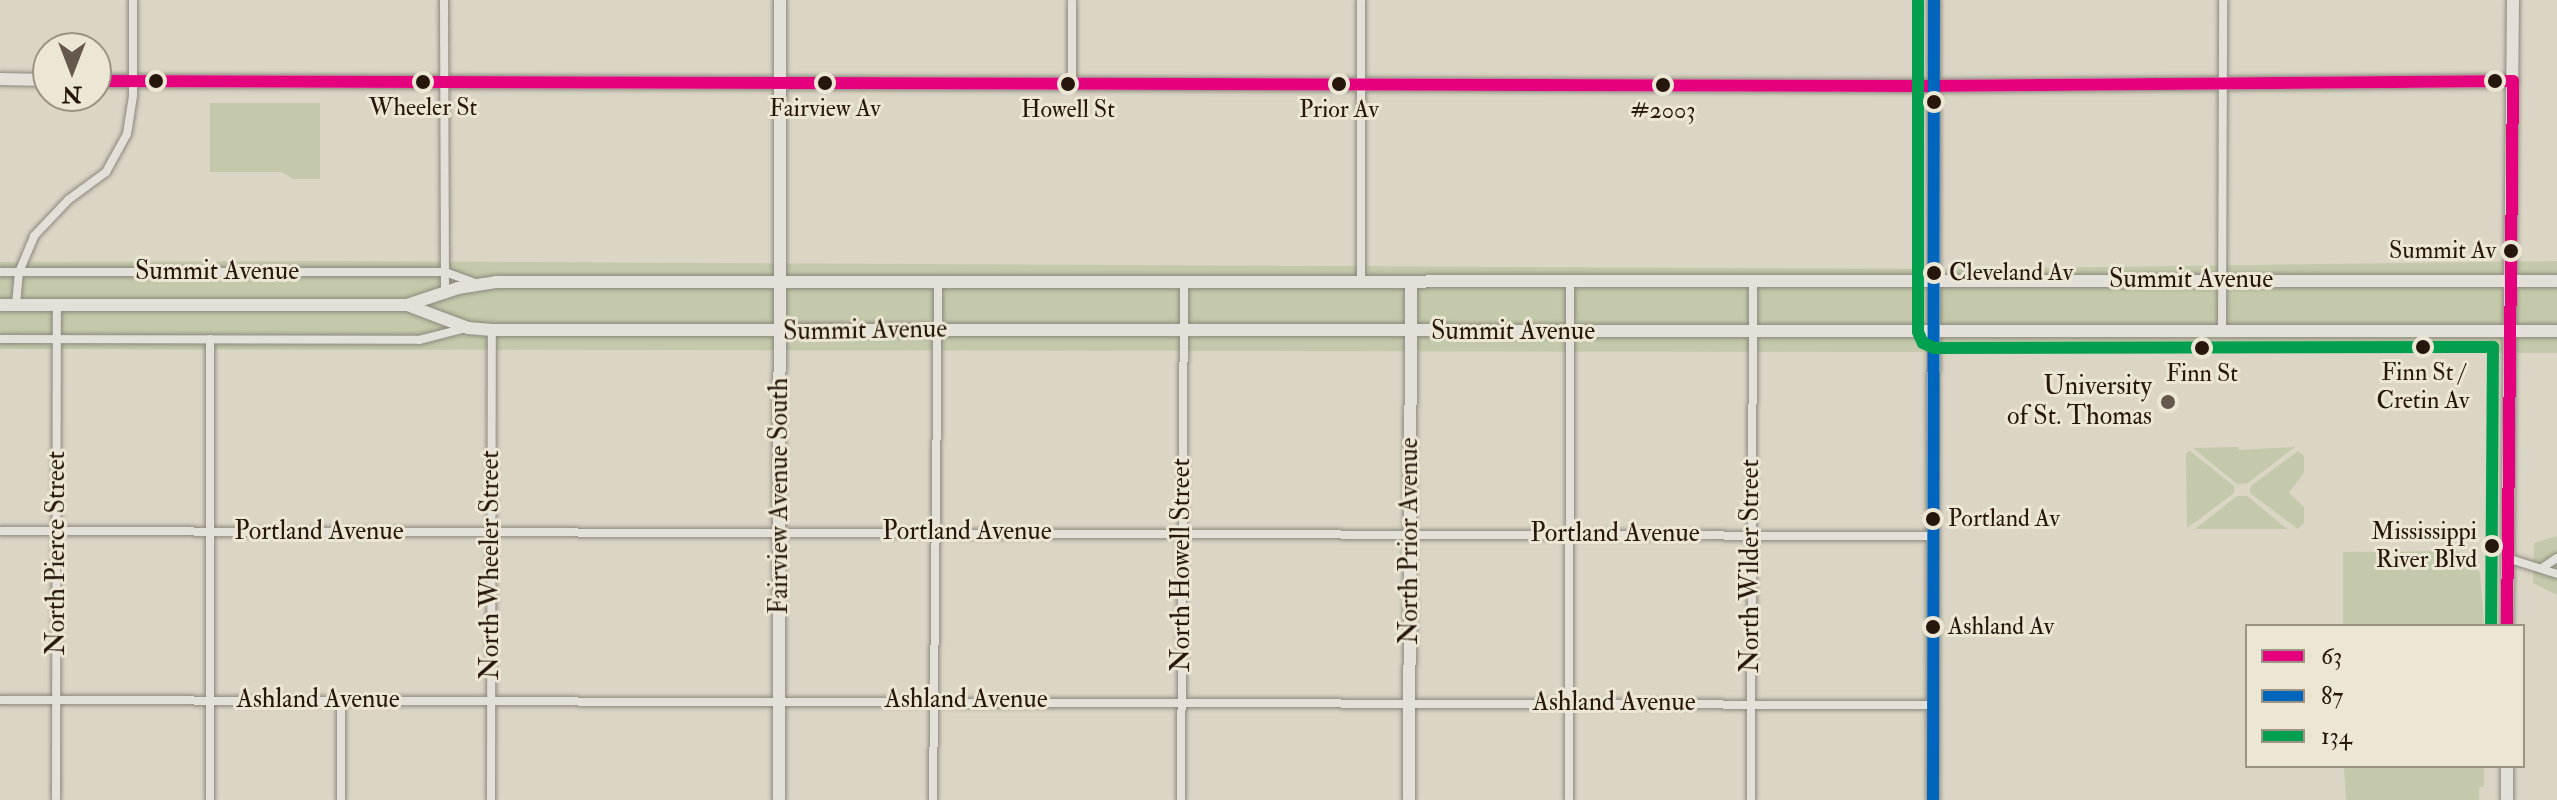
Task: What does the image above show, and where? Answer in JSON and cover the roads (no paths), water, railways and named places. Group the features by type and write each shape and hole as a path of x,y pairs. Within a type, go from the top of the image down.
{"street":[{"path":"16,305 19,272 45,223 106,172 118,156 130,120 133,0"},
{"path":"444,0 445,291"},
{"name":"Fairview Avenue South","path":"779,800 780,0"},
{"path":"1072,0 1072,82"},
{"path":"1361,0 1361,281"},
{"path":"1933,800 1934,0"},
{"path":"2222,334 2223,0"},
{"path":"2507,624 2513,0"},
{"path":"0,79 32,80"},
{"path":"112,81 1934,86 2513,81"},
{"name":"Summit Avenue","path":"0,272 445,272 481,284"},
{"name":"Summit Avenue","path":"0,305 407,305 445,291 481,284 780,280 938,284 1361,281 1753,284 2222,279 2557,281"},
{"name":"North Prior Avenue","path":"1409,800 1411,282"},
{"name":"North Howell Street","path":"1181,800 1184,283"},
{"path":"933,800 938,284"},
{"path":"1569,800 1570,284"},
{"name":"North Wilder Street","path":"1751,800 1753,284"},
{"name":"North Pierce Street","path":"56,800 57,305"},
{"name":"Summit Avenue","path":"407,305 468,328 492,330 2222,334 2557,331"},
{"name":"Summit Avenue","path":"0,339 419,340 468,328"},
{"name":"North Wheeler Street","path":"491,800 492,330"},
{"path":"210,339 210,800"},
{"name":"Portland Avenue","path":"0,531 1934,536"},
{"path":"2507,558 2557,574"},
{"path":"2542,568 2557,558"},
{"name":"Ashland Avenue","path":"0,700 935,699 1933,705"},
{"path":"341,701 341,800"},
{"path":"2507,768 2507,800"}],"place":[{"name":"Wheeler St","path":"423,82"},
{"name":"Fairview Av","path":"825,83"},
{"name":"Howell St","path":"1068,84"},
{"name":"Prior Av","path":"1339,84"},
{"name":"#2003","path":"1663,85"},
{"name":"Summit Av","path":"2511,251"},
{"name":"Cleveland Av","path":"1934,273"},
{"name":"Finn St / Cretin Av","path":"2423,347"},
{"name":"Finn St","path":"2202,348"},
{"name":"University of St. Thomas","path":"2168,402"},
{"name":"Portland Av","path":"1933,519"},
{"name":"Mississippi River Blvd","path":"2492,546"},
{"name":"Ashland Av","path":"1933,627"}]}
